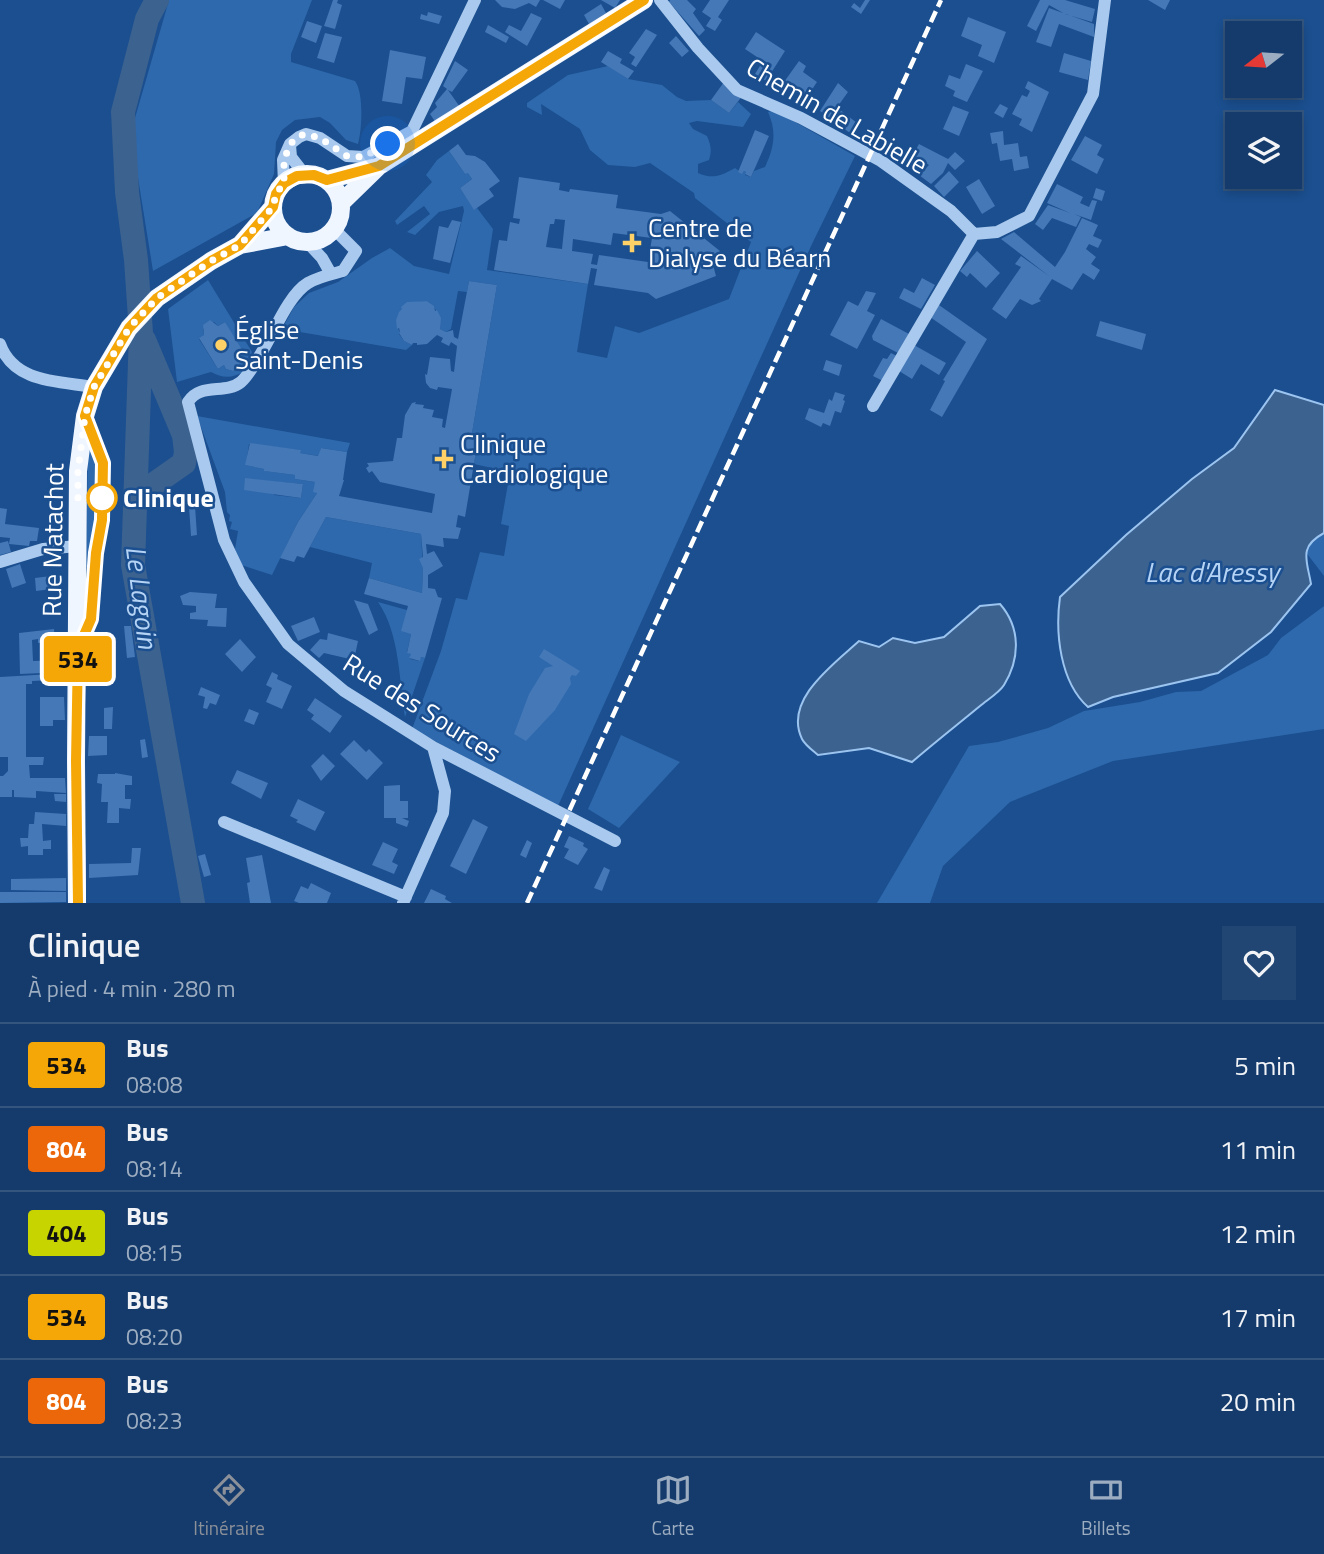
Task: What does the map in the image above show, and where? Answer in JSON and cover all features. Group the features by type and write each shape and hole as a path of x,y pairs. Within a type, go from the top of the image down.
{"main road":[{"path":"341,203 379,166 644,0"},
{"path":"327,180 379,166"},
{"path":"314,175 327,180 338,192 341,218 322,240 308,243 293,240 276,222 273,207 276,194 284,183 297,176 314,175"},
{"name":"Rue Matachot","path":"240,245 273,207"},
{"name":"Rue Matachot","path":"78,903 78,471 85,416 94,387 129,328 157,298 211,261 240,245 288,236"}],"street":[{"path":"284,183 284,160 290,144 299,136 306,134 320,138 347,156 363,157 412,131 475,0"},
{"name":"Chemin de Labielle","path":"660,0 698,48 737,90 801,118 881,161 951,211 974,234"},
{"path":"873,407 974,234 997,232 1029,216 1093,94 1105,0"},
{"path":"290,144 291,157 305,175"},
{"name":"Rue des Sources","path":"334,229 356,251 343,271 307,284 296,293 267,344 241,382 226,388 205,389 192,395 188,402 224,540 244,582 288,644 344,691 433,747 615,841"},
{"path":"308,243 322,258 331,274"},
{"path":"0,344 10,364 22,374 94,387"},
{"path":"0,562 43,549 78,546"},
{"path":"223,822 404,900 443,813 445,791 433,747"}],"shaded area":[{"path":"169,0 312,0 291,54 291,62 355,81 360,94 361,121 358,144 346,140 330,123 320,117 295,120 282,130 276,142 274,174 257,213 153,271 135,159 135,118"},
{"path":"608,66 628,79 662,85 686,101 711,100 729,113 738,102 751,114 743,127 697,121 689,123 693,129 707,136 709,142 709,160 698,164 698,173 703,175 717,176 735,168 751,177 754,171 765,167 773,140 773,126 768,112 774,110 855,156 812,244 558,806 412,729 441,651 456,598 467,600 480,552 504,556 509,526 501,524 510,472 474,464 477,440 471,439 497,285 469,281 467,292 458,291 451,329 446,332 440,329 437,313 427,301 407,303 397,321 399,334 404,341 412,345 406,350 282,329 294,307 309,293 338,282 390,248 414,266 449,274 463,206 439,212 415,235 407,232 430,214 424,206 397,225 395,221 432,182 426,175 437,160 449,151 465,174 468,172 472,179 460,188 474,209 477,208 493,229 487,270 588,284 577,352 607,358 615,326 639,333 729,299 751,242 695,198 694,193 650,163 635,167 608,165 590,150 580,129 541,104 542,115 527,107 527,103 568,75"},
{"path":"208,280 252,352 245,371 228,377 211,372 177,382 168,309","holes":["214,322 218,326 225,322 240,362 239,368 233,371 226,369 224,365 218,369 199,339 204,335 203,329"]},
{"path":"197,416 350,443 347,452 321,448 319,456 300,453 300,450 249,444 246,465 315,482 317,493 298,522 272,575 241,565 235,549 238,531 230,529 232,522 229,521 225,492","holes":["245,479 303,484 301,498 274,495 273,492"]},
{"path":"88,440 99,466 96,521 89,567 86,567"},
{"path":"326,517 421,534 422,593 369,578 372,563 310,547"},
{"path":"1324,533 1324,576 1305,551 1311,540"},
{"path":"378,602 407,610 411,634 407,652 411,654 410,659 419,661 421,657 425,658 405,717 395,643"},
{"path":"1324,606 1324,729 1113,761 1010,802 943,866 930,903 877,903 969,746 998,742 1048,728 1084,711 1140,702 1176,692 1201,691 1268,655 1281,638"},
{"path":"621,735 680,762 619,828 588,809"}],"water":[{"name":"Lac d'Aressy","path":"1275,390 1324,405 1324,533 1307,549 1311,584 1271,632 1218,673 1113,697 1088,707 1071,684 1062,656 1058,626 1060,597 1126,535 1192,479 1234,448"},
{"path":"1000,604 1012,623 1016,644 1013,665 1004,685 912,762 869,748 818,755 803,741 798,725 799,710 805,697 825,672 859,641 879,647 893,638 915,643 944,637 980,606"}],"building":[{"path":"333,0 338,0 337,3 342,5 335,29 324,26"},
{"path":"495,0 540,0 536,7 529,3 515,9 502,7"},
{"path":"543,0 565,0 560,9"},
{"path":"601,0 620,0 615,8"},
{"path":"687,0 696,9 693,13 705,30 699,36 669,2"},
{"path":"710,0 729,0 718,17 722,20 715,31 706,26 711,18 702,12"},
{"path":"865,0 870,0 861,14 851,7 854,3 860,8"},
{"path":"1040,0 1065,0 1095,9 1092,22 1065,14 1049,5 1036,31 1027,26"},
{"path":"1148,0 1170,0 1165,10"},
{"path":"601,4 606,13 589,24 584,15"},
{"path":"1049,8 1094,24 1094,37 1059,24 1051,47 1036,42"},
{"path":"428,12 442,16 439,24 420,19 421,14 427,16"},
{"path":"531,13 542,18 527,46 505,32 509,25 521,31"},
{"path":"968,17 1006,32 994,63 978,56 982,45 961,36"},
{"path":"307,21 322,26 316,43 301,37"},
{"path":"488,25 509,37 506,43 485,32"},
{"path":"646,29 657,35 636,67 631,64 635,57 629,53"},
{"path":"756,32 785,51 766,81 755,74 763,61 745,49"},
{"path":"325,33 342,37 334,63 317,58"},
{"path":"676,36 689,51 682,57 669,43"},
{"path":"390,50 426,57 422,79 406,77 402,104 382,101"},
{"path":"608,51 622,59 620,63 634,71 628,79 601,62"},
{"path":"1064,53 1091,61 1088,80 1059,72"},
{"path":"455,61 468,70 452,92 448,90 460,107 436,123 430,114 447,89 443,86"},
{"path":"799,61 806,66 803,72 817,82 807,97 784,82"},
{"path":"966,64 983,71 967,102 953,96 955,91 945,86 949,75 960,79"},
{"path":"1028,81 1049,92 1032,132 1019,125 1022,119 1012,114 1022,95 1027,97 1030,91 1025,88"},
{"path":"724,82 743,95 729,113 711,100"},
{"path":"838,83 848,92 838,106 839,109 857,123 850,133 820,111"},
{"path":"1000,104 1008,108 1003,118 994,113"},
{"path":"953,106 969,112 959,136 943,129"},
{"path":"755,130 769,136 751,177 744,171 742,174 738,172"},
{"path":"1003,131 1004,145 1018,143 1020,157 1027,156 1029,168 1014,171 1012,159 1000,161 997,143 992,144 990,133"},
{"path":"1085,136 1102,145 1097,155 1104,159 1097,174 1071,160"},
{"path":"458,144 466,155 475,156 485,162 500,181 489,189 494,196 474,210 460,188 472,179 468,173 465,174 449,151"},
{"path":"919,144 948,159 955,152 965,161 955,170 948,163 943,173 931,184 919,175 929,165 923,161 921,166 910,160"},
{"path":"949,171 959,182 944,197 934,186"},
{"path":"519,177 560,183 559,190 569,192 570,189 618,195 616,208 661,214 670,211 720,251 712,261 716,276 656,299 648,293 594,285 597,269 591,268 588,284 494,270 499,240 507,241 510,222 519,224 520,219 513,218","holes":["555,219 565,220 562,249 546,247 550,224 554,224","613,233 652,238 648,262 599,255 597,265 591,264 593,254 572,251 573,239 611,245"]},
{"path":"979,179 995,206 982,214 966,187"},
{"path":"1057,184 1083,197 1080,203 1089,207 1092,200 1097,201 1091,220 1074,214 1081,217 1076,227 1052,218 1043,230 1035,224 1048,205 1070,213 1047,203"},
{"path":"1096,188 1105,191 1102,201 1093,198"},
{"path":"1082,218 1098,225 1093,236 1102,240 1098,248 1089,244 1086,249 1096,257 1091,264 1100,270 1094,280 1083,273 1072,290 1052,279 1039,299 1041,301 1032,305 1020,299 1006,319 992,309 1021,267 1015,264 1021,256 1049,276 1001,239 1014,232 1055,267"},
{"path":"452,220 461,222 450,263 433,259 439,226 448,228"},
{"path":"977,251 1000,273 986,288 970,273 967,277 960,271"},
{"path":"922,278 935,285 921,309 899,298 904,288 914,293"},
{"path":"469,281 497,285 471,439 478,440 465,517 458,515 456,527 461,528 458,539 443,538 444,547 426,544 427,554 434,551 443,566 428,575 428,588 435,589 438,597 442,598 425,658 421,657 420,661 409,658 411,654 407,653 411,634 401,631 408,606 364,594 369,578 422,593 423,568 419,559 423,557 421,534 326,517 304,558 297,556 294,562 280,558 298,522 317,493 313,492 315,482 245,465 250,443 301,450 300,453 318,456 321,448 347,452 339,496 432,513 435,494 380,482 372,471 369,473 366,468 369,466 367,463 393,461 397,438 402,438 405,415 412,403 416,402 415,404 424,405 423,408 434,410 432,417 443,419 442,427 445,428 452,389 430,388 425,374 427,375 430,357 450,359 451,371 454,372 457,346 451,342 449,346 441,342 443,338 437,335 427,344 412,345 404,341 399,328 397,329 396,320 401,307 407,302 427,301 434,306 441,318 440,329 446,332 453,330 454,337 458,339"},
{"path":"866,291 876,293 867,311 875,315 857,349 830,335 848,301 858,306"},
{"path":"939,305 987,339 942,417 930,410 945,381 943,380 966,342 930,317"},
{"path":"881,319 909,334 898,353 873,340 872,336"},
{"name":"Église Saint-Denis","path":"210,320 218,326 225,322 244,353 237,357 239,368 233,371 226,369 224,365 218,369 199,338 204,335 203,325"},
{"path":"1100,321 1146,334 1142,350 1096,336"},
{"path":"914,345 946,363 939,375 921,364 912,379 899,371"},
{"path":"891,353 897,356 883,381 873,376 883,358 887,359"},
{"path":"826,360 842,365 839,376 823,370"},
{"path":"835,392 845,395 845,401 841,413 835,411 830,426 823,423 821,427 805,419 809,408 824,413"},
{"path":"245,478 303,484 301,498 244,490"},
{"path":"195,506 197,535 191,536 189,507"},
{"path":"0,508 7,509 5,524 39,528 37,541 30,541 29,546 9,544 10,538 0,537"},
{"path":"8,541 11,552 0,555 0,543"},
{"path":"20,564 26,583 12,588 6,569"},
{"path":"59,575 60,588 36,591 35,578"},
{"path":"190,592 217,594 215,608 227,608 226,627 207,626 208,620 190,619 190,613 196,612 196,606 183,605 180,596"},
{"path":"354,600 368,604 378,630 369,635"},
{"path":"314,617 320,632 298,641 291,626"},
{"path":"124,626 131,626 135,657 127,658"},
{"path":"54,629 55,641 38,643 38,639 32,640 33,661 64,660 64,672 20,674 19,633"},
{"path":"328,633 358,641 354,660 324,653 319,658 310,650 320,639 327,640"},
{"path":"240,639 256,657 242,672 225,654"},
{"path":"544,649 580,671 570,678 571,684 555,710 526,741 514,734 529,694 545,668 553,666 539,657"},
{"path":"272,672 278,675 277,679 292,686 282,709 266,702 272,688 266,685"},
{"path":"52,674 52,680 26,684 26,757 44,757 43,765 29,765 30,778 65,778 66,793 36,791 36,798 14,797 12,790 12,797 0,797 0,776 8,771 8,757 0,757 0,677"},
{"path":"201,687 220,695 216,705 210,703 207,709 203,708 205,697 198,695"},
{"path":"40,697 64,697 65,720 53,720 53,726 40,726"},
{"path":"315,698 342,716 330,733 311,719 314,715 307,710"},
{"path":"113,707 112,729 104,729 104,708"},
{"path":"249,709 259,713 254,725 244,721"},
{"path":"89,736 107,736 107,755 88,756"},
{"path":"145,739 148,757 142,758 140,740"},
{"path":"354,740 366,752 369,749 383,763 367,780 340,754"},
{"path":"323,754 335,766 321,781 311,766"},
{"path":"237,770 268,783 261,799 231,783"},
{"path":"98,774 132,776 132,785 125,785 125,799 131,799 130,809 119,808 119,823 107,823 108,802 101,802 102,784 97,783"},
{"path":"400,785 400,801 408,801 408,818 402,818 409,821 407,827 396,823 396,818 384,818 384,786"},
{"path":"54,794 66,794 66,802 55,801"},
{"path":"298,799 325,812 315,831 290,816"},
{"path":"35,812 66,814 66,826 42,824 43,841 51,840 51,849 43,849 43,855 28,855 28,846 21,847 20,838 28,838 29,824 34,824"},
{"path":"473,819 488,827 466,874 450,866"},
{"path":"569,836 584,843 583,846 588,849 578,865 564,858 569,849 564,847"},
{"path":"527,840 532,843 526,858 520,855"},
{"path":"383,842 398,849 392,862 398,865 394,874 372,865"},
{"path":"132,848 141,848 138,875 89,878 89,864 131,863"},
{"path":"205,854 211,875 204,877 198,856"},
{"path":"262,855 271,903 250,903 246,858"},
{"path":"604,867 610,870 602,891 594,888"},
{"path":"66,878 66,891 11,890 11,879"},
{"path":"311,883 331,893 327,903 294,901 301,886 308,889"},
{"path":"431,889 446,896 445,899 452,903 424,903"},
{"path":"0,892 66,892 66,902 0,903"}],"waterway":[{"name":"Le Lagoin","path":"157,0 147,19 123,112 127,192 136,260 141,333 133,565 193,903"},
{"path":"137,496 184,463 186,452 184,435 144,340"}],"railway":[{"path":"527,903 941,0"}],"bus line":[{"name":"534","path":"78,903 78,649 91,619 96,553 102,520 103,463 85,416 94,387 129,328 157,298 211,261 240,245 273,207 276,194 284,183 297,176 314,175 327,180 379,166 644,0"}],"place":[{"name":"Centre de Dialyse du Béarn","path":"632,243"},
{"name":"Église Saint-Denis","path":"221,345"},
{"name":"Clinique Cardiologique","path":"444,459"},
{"name":"Clinique","path":"102,498"}],"route":[{"path":"102,498 78,499 78,471 85,416 94,387 129,328 157,298 211,261 240,245 273,207 276,194 284,183 284,160 290,144 299,136 306,134 320,138 347,156 363,157 388,144"}]}
